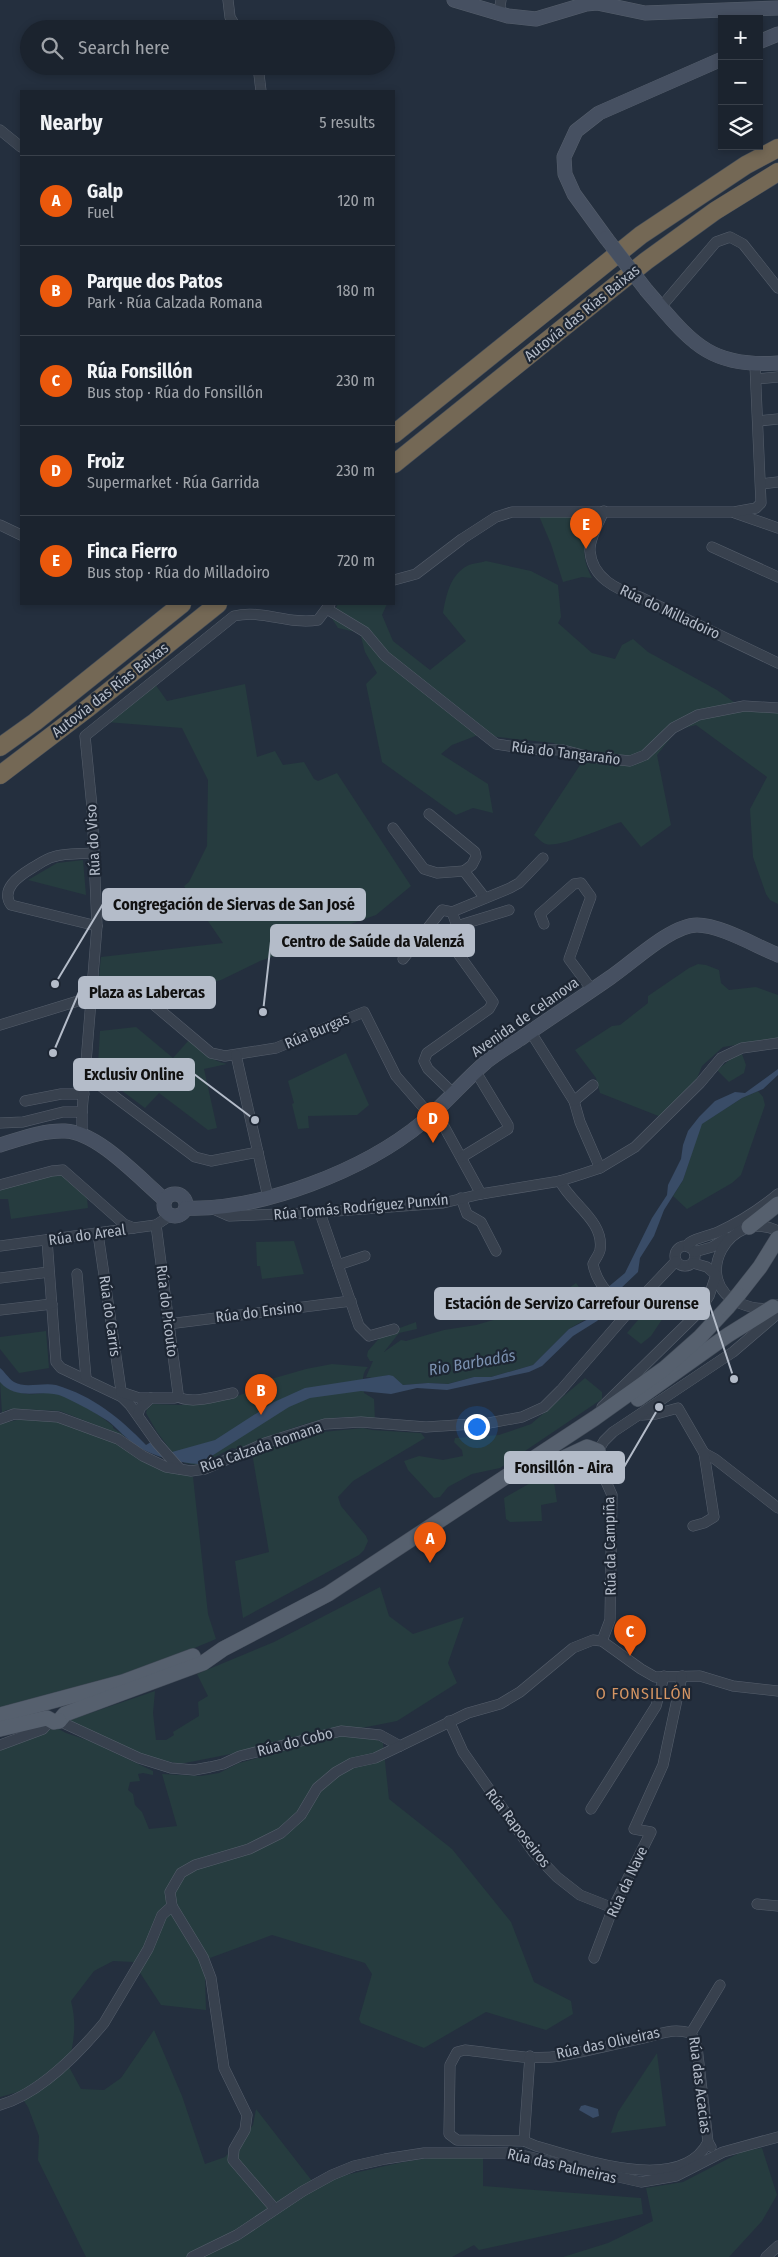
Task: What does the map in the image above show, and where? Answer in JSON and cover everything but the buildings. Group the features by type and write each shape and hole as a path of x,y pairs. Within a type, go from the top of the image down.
{"highway":[{"name":"Autovía das Rías Baixas","path":"395,433 641,235 746,165 778,148"},
{"name":"Autovía das Rías Baixas","path":"395,463 646,262 715,212 778,172"},
{"name":"Autovía das Rías Baixas","path":"0,747 35,722 181,605"},
{"name":"Autovía das Rías Baixas","path":"0,775 88,708 217,605"}],"main road":[{"path":"749,1227 778,1204"},
{"path":"0,1724 99,1701 203,1663 223,1650 328,1594 595,1418 665,1368 700,1337 727,1308 778,1236"},
{"path":"544,1460 662,1383 728,1335 776,1305"},
{"path":"525,1464 544,1460 557,1461 587,1447 598,1451"},
{"path":"0,1716 15,1717 49,1714 105,1692 123,1682 198,1654 223,1650"},
{"path":"0,1729 47,1718 49,1714"}],"street":[{"path":"228,0 229,13 232,20"},
{"path":"454,0 500,7 536,19 581,6 596,4 645,13 778,8"},
{"path":"763,40 778,34"},
{"path":"720,60 599,113 576,131 564,157 565,174 574,194 606,238 647,291 687,337 704,350 723,359 755,365 778,363"},
{"path":"259,75 261,90"},
{"path":"0,130 20,146"},
{"path":"661,307 716,242 730,237 743,244 778,288"},
{"path":"395,580 416,574 462,539 496,517 512,512 734,512 756,508 761,503 761,484 755,365"},
{"path":"756,379 778,377"},
{"path":"758,420 778,419"},
{"path":"761,484 778,482"},
{"name":"Rúa do Milladoiro","path":"604,511 590,550 596,573 620,591 640,597 778,663"},
{"path":"734,512 778,528"},
{"path":"0,525 20,535"},
{"path":"712,547 778,577"},
{"name":"Rúa do Tangaraño","path":"328,606 364,632 385,656 496,744 530,749 563,750 590,757 630,761 645,755 673,728 698,716 744,706 778,708"},
{"name":"Rúa do Viso","path":"82,1135 82,1112 97,926 92,853 92,806 85,736 234,616 253,613 303,623 318,620 328,606"},
{"path":"393,828 424,869 437,873 464,871 472,865 476,857 474,852 429,814"},
{"path":"92,853 50,858 12,880 7,886 5,894 7,901 11,905 97,926"},
{"path":"403,959 442,910 452,912 519,883 544,858"},
{"path":"464,871 485,898"},
{"path":"544,924 540,914 545,908 574,884 581,883 591,897 583,914 579,934 569,959 592,990"},
{"path":"457,926 509,910"},
{"path":"452,912 457,926 454,939 457,952 493,1002 490,1009 427,1053 425,1057 424,1061 428,1069 454,1094"},
{"name":"Avenida de Celanova","path":"186,1208 211,1208 268,1197 358,1165 395,1144 433,1114 487,1062 671,933 697,925 728,932 778,955"},
{"path":"0,1025 91,999 142,997 147,999 212,1053 225,1056 236,1055 268,1197"},
{"name":"Rúa Burgas","path":"236,1055 276,1048 364,1012 396,1076 423,1107 433,1114"},
{"path":"530,1031 574,1101 580,1122 600,1168"},
{"name":"Rúa Tomás Rodríguez Punxín","path":"211,1208 229,1216 320,1212 442,1203 481,1194 560,1181 600,1168 635,1147 648,1137 721,1058 742,1048 778,1043"},
{"path":"462,1156 508,1129 508,1125 476,1072"},
{"path":"86,1075 196,1157 211,1161 258,1152"},
{"path":"574,1101 593,1085"},
{"path":"25,1102 61,1094 84,1094"},
{"path":"0,1123 23,1122 63,1112 82,1112"},
{"path":"433,1114 441,1120 481,1194"},
{"path":"0,1145 63,1131 82,1135 96,1141 165,1200 166,1210 171,1215 179,1215 186,1208 186,1201 181,1195 170,1195 165,1200"},
{"path":"0,1185 52,1171 63,1170 124,1224 134,1228"},
{"path":"560,1181 567,1194 594,1225 600,1249 594,1260 594,1268 602,1283 615,1302 631,1310"},
{"path":"693,1263 689,1243 720,1231 748,1216 778,1194"},
{"path":"461,1198 467,1214 480,1222 496,1251"},
{"path":"320,1212 359,1326 369,1336 394,1329"},
{"name":"Rúa do Areal","path":"0,1246 156,1225 171,1215"},
{"name":"Rúa do Picouto","path":"156,1225 177,1396"},
{"path":"598,1451 613,1432 733,1352 775,1316 776,1305 760,1309 735,1301 726,1292 716,1275 707,1267 693,1263 682,1266 676,1261 678,1250 681,1247 691,1249 712,1246 749,1227 768,1227 778,1236"},
{"name":"Rúa do Carris","path":"98,1234 121,1395"},
{"path":"595,1418 605,1403 697,1314 709,1296 716,1275 719,1253 734,1234"},
{"path":"47,1240 56,1362 61,1368 121,1395 140,1398 177,1396 182,1399 195,1399 233,1393"},
{"path":"338,1265 365,1256"},
{"name":"Rúa Calzada Romana","path":"0,1419 14,1414 58,1417 118,1439 143,1456 166,1467 192,1471 205,1469 265,1443 325,1424 361,1422 426,1427 490,1423 522,1418 544,1407 562,1390 676,1261"},
{"path":"0,1278 49,1272"},
{"path":"77,1274 86,1378"},
{"name":"Rúa do Ensino","path":"168,1324 351,1301"},
{"path":"0,1310 52,1304"},
{"path":"121,1395 138,1415 157,1443 180,1468"},
{"path":"138,1415 140,1408 151,1398"},
{"path":"641,1415 656,1414 678,1408 704,1453 714,1517 704,1523 692,1526"},
{"name":"Rúa da Campiña","path":"598,1451 598,1466 612,1495 610,1620 602,1641"},
{"path":"704,1453 716,1459 778,1508"},
{"path":"275,2209 233,2160 234,2149 245,2130 247,2115 224,2068 212,1978 172,1906 170,1892 181,1873 195,1865 249,1848 281,1833 301,1815 317,1788 336,1772 352,1763 375,1758 449,1721 500,1704 520,1692 574,1648 593,1640 602,1641 641,1669 655,1676 700,1676 733,1686 778,1691"},
{"path":"590,1809 656,1706 664,1676"},
{"name":"Rúa da Nave","path":"594,1958 613,1908 651,1832 634,1829 663,1765 682,1676"},
{"path":"0,1745 43,1729 49,1714"},
{"name":"Rúa do Cobo","path":"49,1714 139,1758 171,1768 194,1770 210,1768 240,1756 341,1730 380,1735 400,1746"},
{"name":"Rúa Raposeiros","path":"449,1721 463,1752 534,1853 557,1877 580,1895 613,1908"},
{"path":"757,1904 778,1906"},
{"path":"0,2105 11,2102 50,2077 104,2023 148,1949 162,1915 172,1906"},
{"name":"Rúa das Acacias","path":"720,1985 691,2033 697,2047 708,2142 717,2151 723,2152"},
{"name":"Rúa das Oliveiras","path":"452,2138 449,2134 450,2064 457,2052 465,2050 530,2056 558,2056 647,2037 667,2030 691,2033"},
{"path":"524,2141 530,2056"},
{"name":"Rúa das Palmeiras","path":"452,2138 457,2140 524,2141 536,2146 635,2171 655,2170 701,2160 747,2144 778,2137"},
{"name":"Rúa das Palmeiras","path":"701,2160 702,2152 708,2142"},
{"name":"Rúa das Palmeiras","path":"192,2257 237,2235 275,2209 332,2175 354,2166 385,2159 424,2154 512,2153 640,2182 676,2176 701,2160"},
{"path":"766,2257 778,2246"}],"green space":[{"path":"539,516 581,517 586,520 588,528 584,547 587,565 592,578 582,577 563,582 551,544"},
{"path":"486,561 531,571 558,585 561,617 558,623 592,653 615,659 622,645 633,639 648,652 717,690 745,710 778,713 778,904 770,900 766,894 753,857 750,809 767,777 696,725 677,730 657,755 671,825 641,847 621,822 561,843 546,844 534,835 580,765 554,743 478,735 452,745 441,754 488,784 493,813 473,808 456,815 382,762 366,684 377,673 365,652 360,633 338,628 331,617 337,605 387,605 382,615 393,641 430,670 466,641 443,613 447,593 453,580 461,570 471,564"},
{"path":"155,684 167,701 245,684 257,757 275,751 283,765 304,762 314,779 318,781 337,773 411,886 376,915 345,926 325,939 260,961 221,980 158,996 97,996 101,957 223,943 184,886 189,882 207,846 208,780 182,728 106,722"},
{"path":"83,860 86,895 28,880 57,863"},
{"path":"698,964 719,970 721,983 729,990 756,987 778,995 778,1039 723,1047 702,1066 696,1081 661,1117 600,1093 596,1078 575,1050 612,1026 620,1025 648,1003 648,996"},
{"path":"136,1027 173,1058 189,1040 211,1058 227,1064 204,1069 217,1128 208,1130 159,1093 145,1108 101,1075 98,1064 100,1031"},
{"path":"346,1053 369,1105 357,1115 308,1116 309,1128 298,1129 288,1081"},
{"path":"742,1054 746,1065 744,1073 729,1082 717,1070 732,1058"},
{"path":"758,1091 763,1097 765,1105 741,1175 732,1183 687,1209 673,1196 683,1180 701,1124 742,1098"},
{"path":"63,1170 86,1189 88,1208 11,1219 8,1199 0,1199 0,1185"},
{"path":"294,1241 304,1274 262,1279 260,1266 257,1266 256,1242"},
{"path":"576,1283 581,1294 579,1305 589,1317 569,1329 533,1365 491,1377 474,1377 448,1384 403,1385 389,1375 374,1378 366,1377 373,1361 370,1361 367,1356 368,1351 383,1334 416,1322 417,1329 399,1333 384,1352 401,1340 406,1341 444,1330 476,1325 543,1306"},
{"path":"659,1295 665,1315 651,1336 641,1344 627,1333"},
{"path":"46,1331 49,1368 19,1373 0,1349 0,1337"},
{"path":"332,1364 368,1367 363,1376 364,1393 374,1399 375,1421 341,1417 305,1424 238,1449 232,1448 196,1465 185,1463 172,1452 146,1413 147,1409 153,1404 181,1405 231,1398 255,1390 271,1379"},
{"path":"585,1378 602,1392 602,1399 500,1468 472,1474 448,1487 440,1497 434,1498 408,1470 404,1461 419,1456 443,1460 463,1456 462,1450 454,1442 455,1438 499,1435 531,1424"},
{"path":"0,1382 21,1393 51,1393 67,1397 107,1421 126,1437 60,1411 18,1409 6,1410 2,1413"},
{"path":"30,1417 57,1420 125,1447 156,1468 193,1477 208,1614 216,1639 149,1667 0,1710 0,1424"},
{"path":"363,1428 421,1433 425,1438 353,1481 338,1497 341,1506 366,1536 368,1541 364,1550 359,1555 243,1618 235,1561 269,1552 252,1453 312,1433"},
{"path":"553,1476 557,1502 541,1505 542,1521 510,1522 506,1519 504,1498 532,1482"},
{"path":"380,1587 389,1616 413,1634 464,1617 448,1663 457,1683 397,1721 180,1764 145,1756 67,1721 155,1691 153,1713 156,1740 166,1740 174,1735 173,1732 199,1716 198,1702 208,1696 197,1674 274,1642"},
{"path":"51,1725 153,1771 153,1775 138,1774 140,1781 130,1782 128,1790 133,1794 135,1805 142,1812 149,1829 177,1826 162,1774 201,1776 219,1773 239,1763 346,1734 373,1738 383,1743 389,1799 452,1849 511,1922 534,1982 571,2001 573,2014 546,2030 486,2012 424,2048 361,2023 359,2019 372,1974 365,1963 272,1935 210,1958 205,1977 206,2010 161,2005 133,1962 113,1961 94,1971 71,2001 74,2033 68,2065 81,2089 104,2090 121,2078 154,2030 182,2096 205,2164 225,2157 253,2125 256,2109 312,2181 420,2159 483,2155 483,2186 641,2198 643,2214 479,2250 474,2245 452,2257 86,2257 38,2160 39,2136 28,2107 18,2092 0,2097 0,1750"},
{"path":"657,2053 666,2126 611,2133 618,2112"},
{"path":"762,2148 777,2195 762,2221 729,2257 563,2257 608,2243 653,2221 646,2188 683,2182 743,2151"}],"water":[{"path":"778,1069 778,1075 763,1089 742,1098 702,1124 683,1180 664,1210 654,1236 640,1258 638,1272 619,1290 607,1312 597,1321 573,1336 542,1366 529,1372 447,1390 417,1388 391,1394 361,1391 310,1398 289,1407 199,1464 167,1459 144,1450 129,1440 108,1421 64,1397 47,1393 15,1392 0,1382 0,1368 14,1382 19,1384 56,1385 82,1395 116,1417 146,1445 151,1442 159,1453 172,1452 215,1440 274,1402 305,1388 389,1375 393,1376 403,1385 448,1384 474,1377 491,1377 533,1365 569,1329 596,1315 603,1308 607,1288 625,1273 652,1218 667,1195 668,1185 681,1159 688,1131 699,1117 715,1101 735,1092 745,1093"},
{"path":"585,2105 598,2109 599,2116 593,2118 579,2110 581,2106"}],"place":[{"name":"Finca Fierro","path":"586,549"},
{"name":"Congregación de Siervas de San José","path":"55,984"},
{"name":"Centro de Saúde da Valenzá","path":"263,1012"},
{"name":"Plaza as Labercas","path":"53,1053"},
{"name":"Exclusiv Online","path":"255,1120"},
{"name":"Froiz","path":"433,1143"},
{"name":"Estación de Servizo Carrefour Ourense","path":"734,1379"},
{"name":"Fonsillón - Aira","path":"659,1407"},
{"name":"Parque dos Patos","path":"261,1415"},
{"name":"Galp","path":"430,1563"},
{"name":"Rúa Fonsillón","path":"630,1656"}],"district":[{"name":"O FONSILLÓN","path":"644,1693"}],"water label":[{"name":"Rio Barbadás","path":"472,1362"}]}
